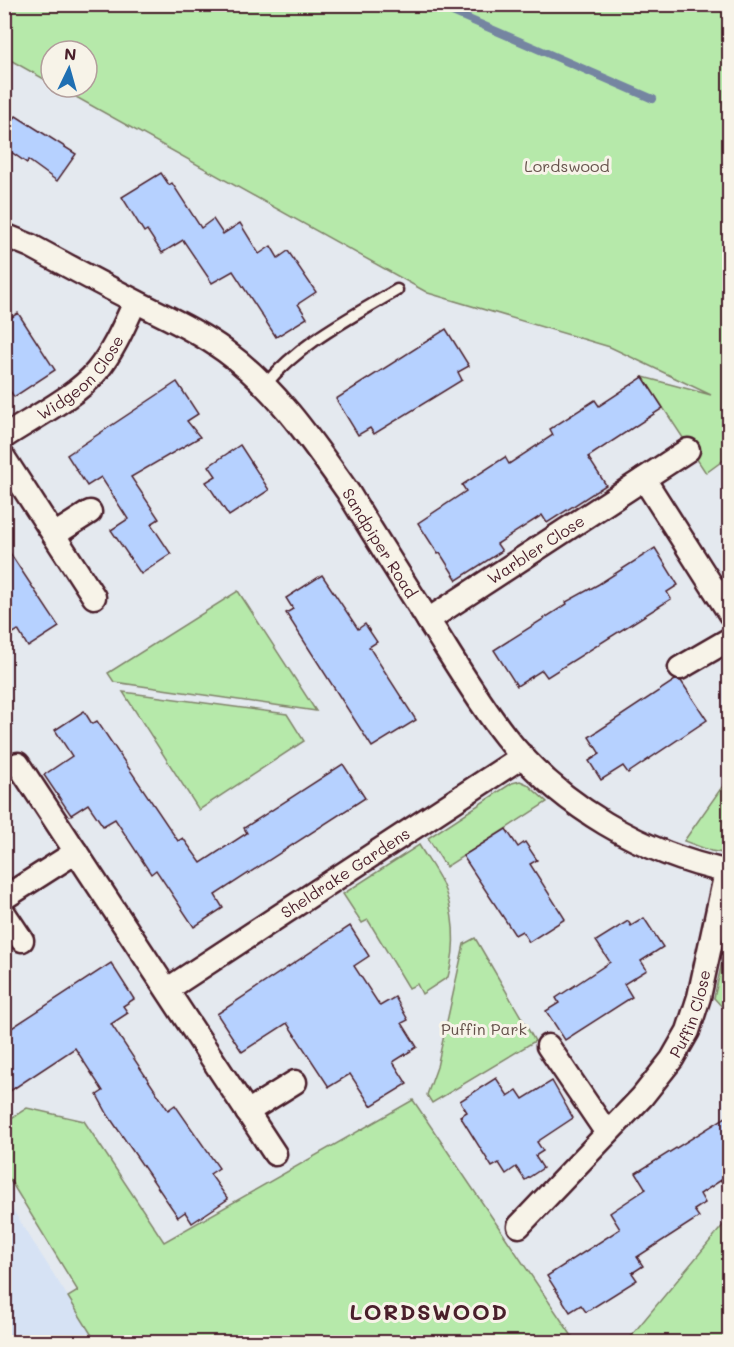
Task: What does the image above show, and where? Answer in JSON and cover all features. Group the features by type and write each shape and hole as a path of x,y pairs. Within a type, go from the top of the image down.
{"street":[{"name":"Sandpiper Road","path":"4,235 31,246 190,329 224,350 265,385 300,426 348,492 477,696 523,756 558,791 630,838 673,857 728,872"},
{"name":"Widgeon Close","path":"4,436 58,402 95,374 119,339 135,302"},
{"name":"Warbler Close","path":"428,620 688,450"},
{"path":"4,458 94,597"},
{"path":"644,479 729,614"},
{"path":"54,535 90,512"},
{"path":"680,668 729,639"},
{"name":"Sheldrake Gardens","path":"168,989 523,756"},
{"path":"18,764 275,1154"},
{"path":"4,898 76,852"},
{"name":"Puffin Close","path":"519,1226 642,1097 672,1059 688,1031 699,997 728,872"},
{"path":"4,913 22,940"},
{"path":"548,1046 607,1133"},
{"path":"247,1112 295,1082"}],"lane":[{"path":"265,385 282,365 308,345 397,290"}],"shaded area":[{"path":"4,1196 68,1297 96,1342 5,1342"}],"green space":[{"name":"Lordswood","path":"5,5 729,5 729,456 706,473 643,377 711,395 610,347 428,293 80,99 99,99 99,39 39,39 39,76 5,57"},
{"path":"238,591 316,711 114,682 108,673"},
{"path":"123,692 287,714 304,741 199,810"},
{"path":"729,777 729,854 711,851 684,841"},
{"path":"520,781 527,784 547,802 446,867 428,838 512,783"},
{"path":"419,845 439,876 446,892 453,929 453,953 448,977 422,994 417,984 409,988 368,920 362,923 343,894"},
{"path":"729,932 729,1033 725,1010 714,998"},
{"name":"Puffin Park","path":"475,938 535,1041 432,1103 427,1095 437,1067 464,944"},
{"path":"413,1100 576,1342 96,1342 68,1297 78,1291 5,1172 5,1122 27,1108 84,1121 164,1242"},
{"path":"729,1218 729,1342 626,1342"}],"building":[{"path":"16,116 76,154 57,181 28,160 27,163 4,147 4,132"},
{"path":"161,173 169,185 172,183 201,228 213,219 223,234 240,223 259,254 271,246 278,258 288,251 316,292 298,304 307,318 276,337 233,271 212,283 183,240 162,253 147,230 144,232 122,197"},
{"path":"18,313 55,370 14,397 4,382 4,322"},
{"path":"446,329 469,366 458,372 462,380 374,434 370,428 358,435 336,399"},
{"path":"643,377 663,408 588,457 606,485 547,523 542,515 497,544 502,551 457,580 418,523 466,491 462,485 505,457 509,464 553,435 550,429 595,400 599,406"},
{"path":"177,382 198,414 187,421 200,437 131,477 159,519 151,524 171,554 141,574 111,530 128,519 101,477 87,486 67,455"},
{"path":"240,445 269,490 229,516 206,482 216,476 209,466"},
{"path":"4,544 59,627 28,647 18,630 4,639"},
{"path":"655,548 678,585 667,592 671,599 547,677 542,670 517,686 494,650 567,604 566,602"},
{"path":"322,575 358,629 365,624 377,642 369,647 416,720 372,747 286,613 293,609 286,598"},
{"path":"675,680 681,681 707,720 628,773 623,766 601,780 589,761 600,754 589,737"},
{"path":"84,711 92,724 97,721 178,841 183,838 201,863 247,833 244,828 343,764 365,798 215,895 223,908 194,927 156,870 151,874 115,819 103,826 88,804 71,815 44,775 72,756 55,730"},
{"path":"506,829 518,847 525,842 537,860 530,864 565,919 529,942 522,931 515,935 463,856"},
{"path":"644,918 663,947 641,961 647,970 624,984 632,997 565,1040 546,1011 559,1003 556,998 610,962 596,941 628,921 631,926"},
{"path":"350,926 369,956 354,966 380,1006 395,997 408,1020 402,1023 417,1047 393,1062 407,1084 371,1106 350,1074 329,1087 287,1023 242,1052 217,1014"},
{"path":"111,963 134,999 123,1006 128,1013 111,1024 168,1110 175,1105 219,1168 210,1174 228,1199 192,1223 185,1212 178,1217 108,1115 97,1095 103,1091 75,1048 4,1095 4,1033"},
{"path":"496,1078 508,1096 517,1090 523,1099 552,1081 573,1118 537,1142 543,1151 535,1156 543,1168 525,1180 516,1167 506,1174 499,1163 492,1167 460,1116 467,1112 460,1101"},
{"path":"729,1115 729,1175 700,1194 705,1203 694,1210 699,1217 637,1257 643,1266 632,1273 637,1280 586,1312 581,1305 570,1312 547,1276 620,1229 610,1213 646,1189 636,1173"}],"waterway":[{"path":"434,4 653,99"}],"district":[{"name":"LORDSWOOD","path":"429,1312"}]}
